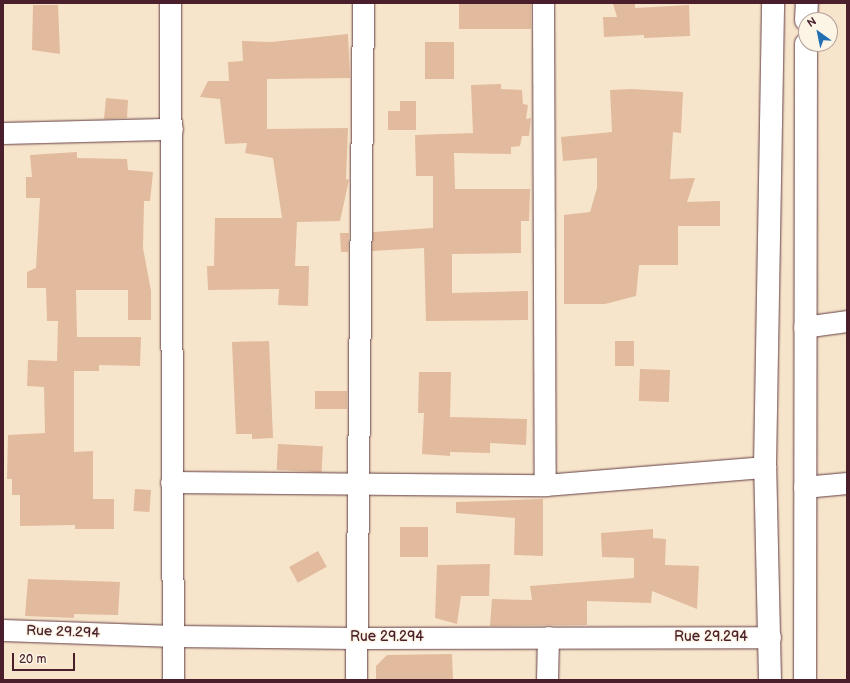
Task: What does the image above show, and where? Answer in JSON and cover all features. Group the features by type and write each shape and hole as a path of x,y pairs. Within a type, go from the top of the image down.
{"main road":[{"path":"770,680 765,467 773,3"},
{"path":"805,680 804,326 806,52"}],"street":[{"path":"170,3 172,129 171,482 174,636 173,680"},
{"path":"356,680 363,3"},
{"path":"543,3 545,485"},
{"path":"3,133 172,129"},
{"path":"804,326 847,321"},
{"path":"171,482 545,485 765,467"},
{"path":"804,487 847,483"},
{"name":"Rue 29.294","path":"3,630 174,636 356,638 770,637"},
{"path":"547,680 548,637"}],"building":[{"path":"459,3 531,3 531,29 459,29"},
{"path":"613,4 635,4 635,8 689,5 690,36 644,38 644,35 604,37 603,17 617,17"},
{"path":"33,5 58,5 60,54 32,50"},
{"path":"348,34 350,78 267,79 267,129 348,128 346,179 349,180 340,221 297,222 295,266 309,266 308,306 278,305 279,289 208,290 207,266 214,266 215,218 282,218 273,158 245,153 247,143 225,144 220,99 200,97 208,81 229,81 228,62 243,61 242,41 271,42"},
{"path":"425,42 454,42 454,79 425,79"},
{"path":"501,84 501,89 522,90 523,104 528,105 526,119 531,118 529,136 522,136 520,146 511,147 511,154 454,153 455,189 530,189 529,221 521,221 521,253 452,254 452,293 528,291 528,320 426,321 424,248 372,251 373,232 433,228 433,176 416,176 415,135 473,133 471,85"},
{"path":"632,89 683,92 681,133 673,132 670,179 695,178 687,202 720,201 720,226 678,226 678,265 639,265 636,296 605,304 564,304 564,215 590,212 597,188 597,158 563,161 561,137 612,132 610,90"},
{"path":"106,98 128,100 127,118 104,119"},
{"path":"400,101 416,101 416,130 388,130 388,111 400,111"},
{"path":"77,152 77,158 127,159 128,170 153,172 150,201 144,201 143,248 151,291 151,320 128,320 128,290 76,290 77,337 141,337 140,366 99,365 99,371 74,371 74,452 93,451 93,499 114,499 114,529 75,529 75,525 20,526 20,495 12,495 12,479 7,479 8,435 45,433 44,387 27,386 28,360 57,361 58,321 47,321 46,288 27,288 27,272 36,268 40,198 26,198 26,177 32,177 30,155"},
{"path":"340,233 349,233 348,252 341,252"},
{"path":"269,341 273,438 252,439 252,434 236,434 232,342"},
{"path":"615,341 634,341 634,366 615,366"},
{"path":"640,369 670,370 669,402 639,401"},
{"path":"419,372 451,372 450,417 527,419 526,445 490,443 490,453 450,452 450,456 422,454 424,413 418,413"},
{"path":"315,391 347,391 347,409 315,409"},
{"path":"278,444 323,446 322,472 277,470"},
{"path":"135,489 151,490 149,512 133,511"},
{"path":"543,499 543,556 514,555 515,518 456,513 456,502"},
{"path":"400,527 428,527 428,557 400,557"},
{"path":"653,529 653,538 666,539 665,565 699,566 697,609 652,591 651,603 587,601 587,625 490,626 492,599 532,600 530,586 634,578 634,558 602,557 601,533"},
{"path":"318,551 327,567 298,583 289,567"},
{"path":"490,564 489,596 461,596 457,624 435,618 437,565"},
{"path":"28,579 120,582 118,615 74,614 74,618 25,616"},
{"path":"452,654 453,680 376,680 376,666 387,655"}]}
